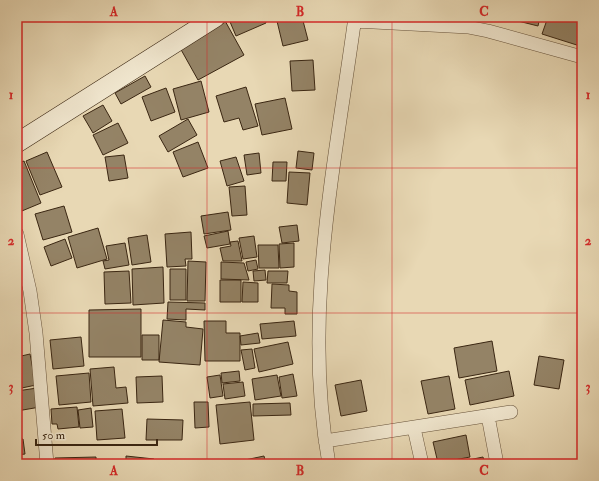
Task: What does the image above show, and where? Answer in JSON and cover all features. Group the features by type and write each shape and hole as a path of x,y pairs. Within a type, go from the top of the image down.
{"street":[{"path":"17,143 216,17"},
{"path":"329,464 325,441 320,379 318,322 323,258 340,109 355,19 444,24 468,27 488,31 582,57"},
{"path":"17,234 30,291 36,333 47,464"},
{"path":"325,441 512,412"},
{"path":"488,416 497,464"},
{"path":"414,428 422,464"}],"building":[{"path":"228,17 264,17 266,23 236,36"},
{"path":"276,17 302,17 308,40 283,46"},
{"path":"519,17 540,17 538,26 518,21"},
{"path":"548,17 582,17 582,38 580,46 542,34"},
{"path":"224,19 244,55 198,80 179,46"},
{"path":"313,60 315,90 292,91 290,61"},
{"path":"145,76 151,87 121,104 115,93"},
{"path":"201,81 209,112 181,120 173,89"},
{"path":"246,87 258,126 243,130 239,118 224,122 216,96"},
{"path":"166,88 175,112 151,121 142,97"},
{"path":"285,98 292,129 262,135 255,104"},
{"path":"103,105 112,121 93,133 83,116"},
{"path":"188,119 197,135 168,152 159,136"},
{"path":"118,123 128,143 103,155 93,135"},
{"path":"198,142 208,168 183,177 173,152"},
{"path":"298,151 314,153 312,170 296,168"},
{"path":"47,152 62,187 40,195 26,161"},
{"path":"259,153 261,173 247,175 244,155"},
{"path":"124,155 128,178 109,181 105,157"},
{"path":"236,157 244,181 227,186 220,161"},
{"path":"24,161 41,203 17,213 17,164"},
{"path":"273,162 287,162 286,181 272,181"},
{"path":"289,172 310,173 307,205 287,203"},
{"path":"245,186 247,215 232,216 229,187"},
{"path":"64,206 72,232 43,240 35,214"},
{"path":"228,212 231,230 204,234 201,216"},
{"path":"297,225 299,241 282,243 279,227"},
{"path":"98,228 107,259 77,268 68,237"},
{"path":"228,231 230,244 207,248 204,236"},
{"path":"191,232 192,259 185,259 186,266 167,267 165,234"},
{"path":"147,235 151,262 132,265 128,238"},
{"path":"254,236 257,257 243,259 239,238"},
{"path":"65,239 72,258 51,266 44,247"},
{"path":"238,241 242,261 223,261 220,248 231,246 230,242"},
{"path":"125,243 129,265 105,269 103,261 109,260 106,246"},
{"path":"294,243 294,267 280,268 279,244"},
{"path":"258,245 278,245 279,268 259,268"},
{"path":"256,260 258,269 248,271 246,262"},
{"path":"188,261 206,262 205,301 187,301"},
{"path":"221,262 244,263 249,280 221,279"},
{"path":"163,267 164,303 133,305 132,269"},
{"path":"170,269 186,269 186,300 170,300"},
{"path":"265,270 266,280 254,281 253,271"},
{"path":"129,271 131,303 105,304 104,272"},
{"path":"268,271 288,271 287,283 267,283"},
{"path":"220,280 241,280 241,302 220,302"},
{"path":"243,282 258,283 258,302 242,302"},
{"path":"272,284 289,285 289,291 297,292 297,314 285,314 285,308 271,308"},
{"path":"168,302 205,303 205,310 186,309 186,320 167,319"},
{"path":"141,309 141,357 89,357 89,310"},
{"path":"163,320 186,322 186,327 203,329 200,365 159,362"},
{"path":"204,321 226,321 226,333 240,333 240,361 205,361"},
{"path":"294,321 296,336 262,339 260,324"},
{"path":"258,333 260,343 241,345 240,336"},
{"path":"142,335 159,335 159,360 142,360"},
{"path":"81,337 84,366 53,369 50,340"},
{"path":"492,341 497,371 459,378 454,348"},
{"path":"288,342 293,364 259,372 254,349"},
{"path":"252,349 255,368 245,370 241,350"},
{"path":"30,354 36,385 17,389 17,357"},
{"path":"539,356 564,360 559,389 534,385"},
{"path":"114,367 116,388 126,387 128,403 93,406 90,369"},
{"path":"239,371 240,381 222,383 221,373"},
{"path":"509,371 514,396 470,405 465,380"},
{"path":"89,373 91,402 59,405 56,376"},
{"path":"293,374 297,396 282,398 279,377"},
{"path":"220,375 223,396 210,398 207,377"},
{"path":"277,375 281,396 255,400 252,379"},
{"path":"162,376 163,402 137,403 136,377"},
{"path":"449,376 455,409 428,414 421,381"},
{"path":"361,380 367,411 341,416 335,385"},
{"path":"243,382 245,396 225,399 223,384"},
{"path":"37,388 40,407 17,411 17,391"},
{"path":"194,402 208,402 209,427 195,428"},
{"path":"250,402 254,440 220,444 216,405"},
{"path":"290,403 291,415 253,416 253,404"},
{"path":"77,407 79,427 58,429 57,424 52,424 51,409"},
{"path":"91,408 93,427 80,428 78,410"},
{"path":"122,409 125,438 97,440 95,411"},
{"path":"17,417 19,417 19,437 17,437"},
{"path":"147,419 183,420 182,440 146,440"},
{"path":"466,435 470,457 438,463 433,442"},
{"path":"23,439 25,454 17,455 17,440"},
{"path":"126,456 154,459 154,464 126,464"},
{"path":"264,456 266,464 226,464"},
{"path":"96,457 96,464 55,464 55,458"},
{"path":"483,457 485,464 449,464"}]}
